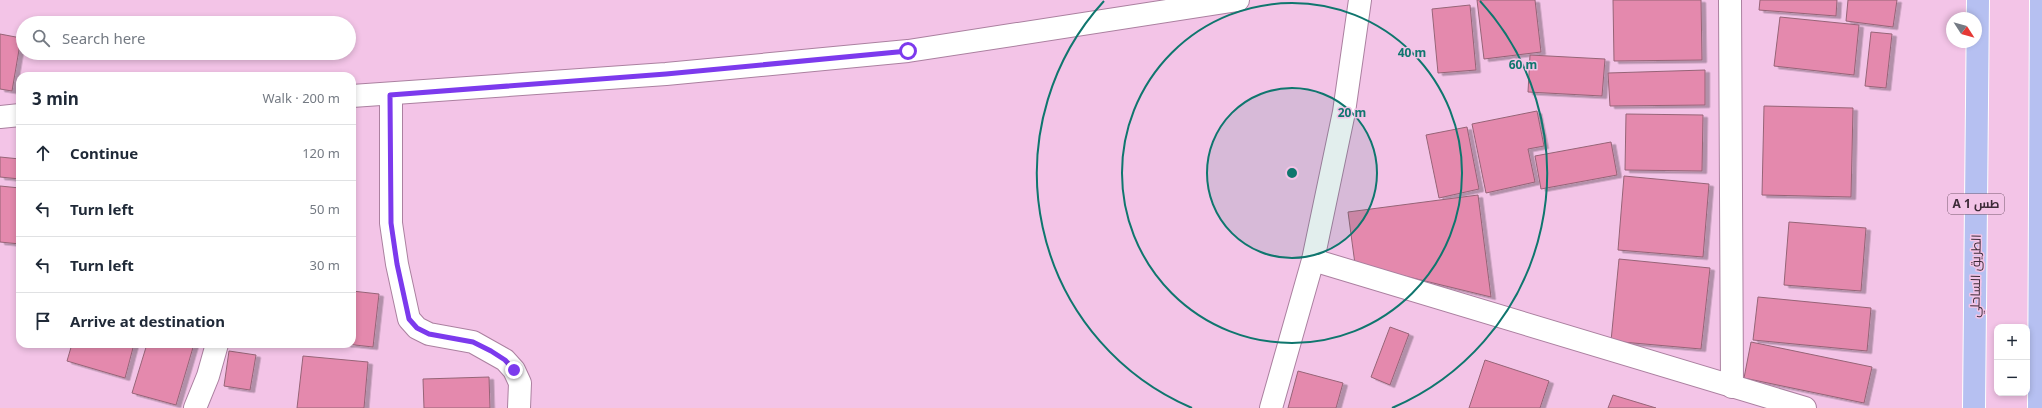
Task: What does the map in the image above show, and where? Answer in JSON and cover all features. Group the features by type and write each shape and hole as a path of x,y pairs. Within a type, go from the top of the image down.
{"highway":[{"name":"الطريق الساحلي","path":"1974,408 1978,0"},
{"path":"2039,408 2041,0"}],"street":[{"path":"356,96 390,95 666,74 908,51 1238,0"},
{"path":"1271,408 1313,260 1344,112 1360,0"},
{"path":"1730,0 1732,386"},
{"path":"390,95 391,223 397,264 409,319 417,328 429,334 473,342 505,360 514,370 520,383 519,408"},
{"path":"0,117 16,115"},
{"path":"1313,260 1805,408"},
{"path":"195,408 208,376 216,348"}],"building":[{"path":"1477,0 1535,0 1541,52 1484,59"},
{"path":"1613,0 1701,0 1702,60 1614,61"},
{"path":"1760,0 1837,0 1836,16 1759,10"},
{"path":"1848,0 1897,0 1893,27 1846,21"},
{"path":"1470,5 1476,70 1438,73 1432,9"},
{"path":"1780,17 1859,25 1854,75 1774,66"},
{"path":"1871,32 1892,34 1886,88 1865,86"},
{"path":"0,34 16,37 16,60 17,60 12,91 0,89"},
{"path":"1530,55 1605,59 1602,96 1528,92"},
{"path":"1705,70 1705,105 1610,106 1608,73"},
{"path":"1764,106 1853,108 1851,197 1762,195"},
{"path":"1537,111 1544,146 1528,149 1535,182 1486,193 1472,124"},
{"path":"1626,114 1703,115 1702,171 1625,170"},
{"path":"1467,127 1479,189 1439,198 1426,135"},
{"path":"1611,142 1617,175 1541,189 1535,156"},
{"path":"0,157 16,159 16,179 0,177"},
{"path":"1624,176 1709,184 1703,257 1618,250"},
{"path":"0,186 16,188 16,244 0,242"},
{"path":"1478,195 1491,297 1355,264 1348,212"},
{"path":"1789,222 1866,228 1861,291 1784,285"},
{"path":"1619,259 1710,268 1701,349 1611,341"},
{"path":"356,291 379,294 373,347 356,345"},
{"path":"1758,297 1871,308 1867,351 1753,340"},
{"path":"1390,327 1409,334 1390,385 1371,377"},
{"path":"1751,342 1872,367 1864,403 1744,378"},
{"path":"71,348 133,348 125,378 67,361"},
{"path":"146,348 193,348 176,405 132,393"},
{"path":"229,351 256,355 250,390 224,386"},
{"path":"303,356 368,362 364,408 297,408"},
{"path":"1485,360 1549,381 1540,408 1469,408"},
{"path":"1298,371 1343,383 1336,408 1288,408"},
{"path":"489,377 490,408 424,408 423,379"},
{"path":"1613,395 1656,408 1608,408"}],"route":[{"path":"514,370 505,360 473,342 429,334 417,328 409,319 397,264 391,223 390,95 666,74 908,51"}]}
